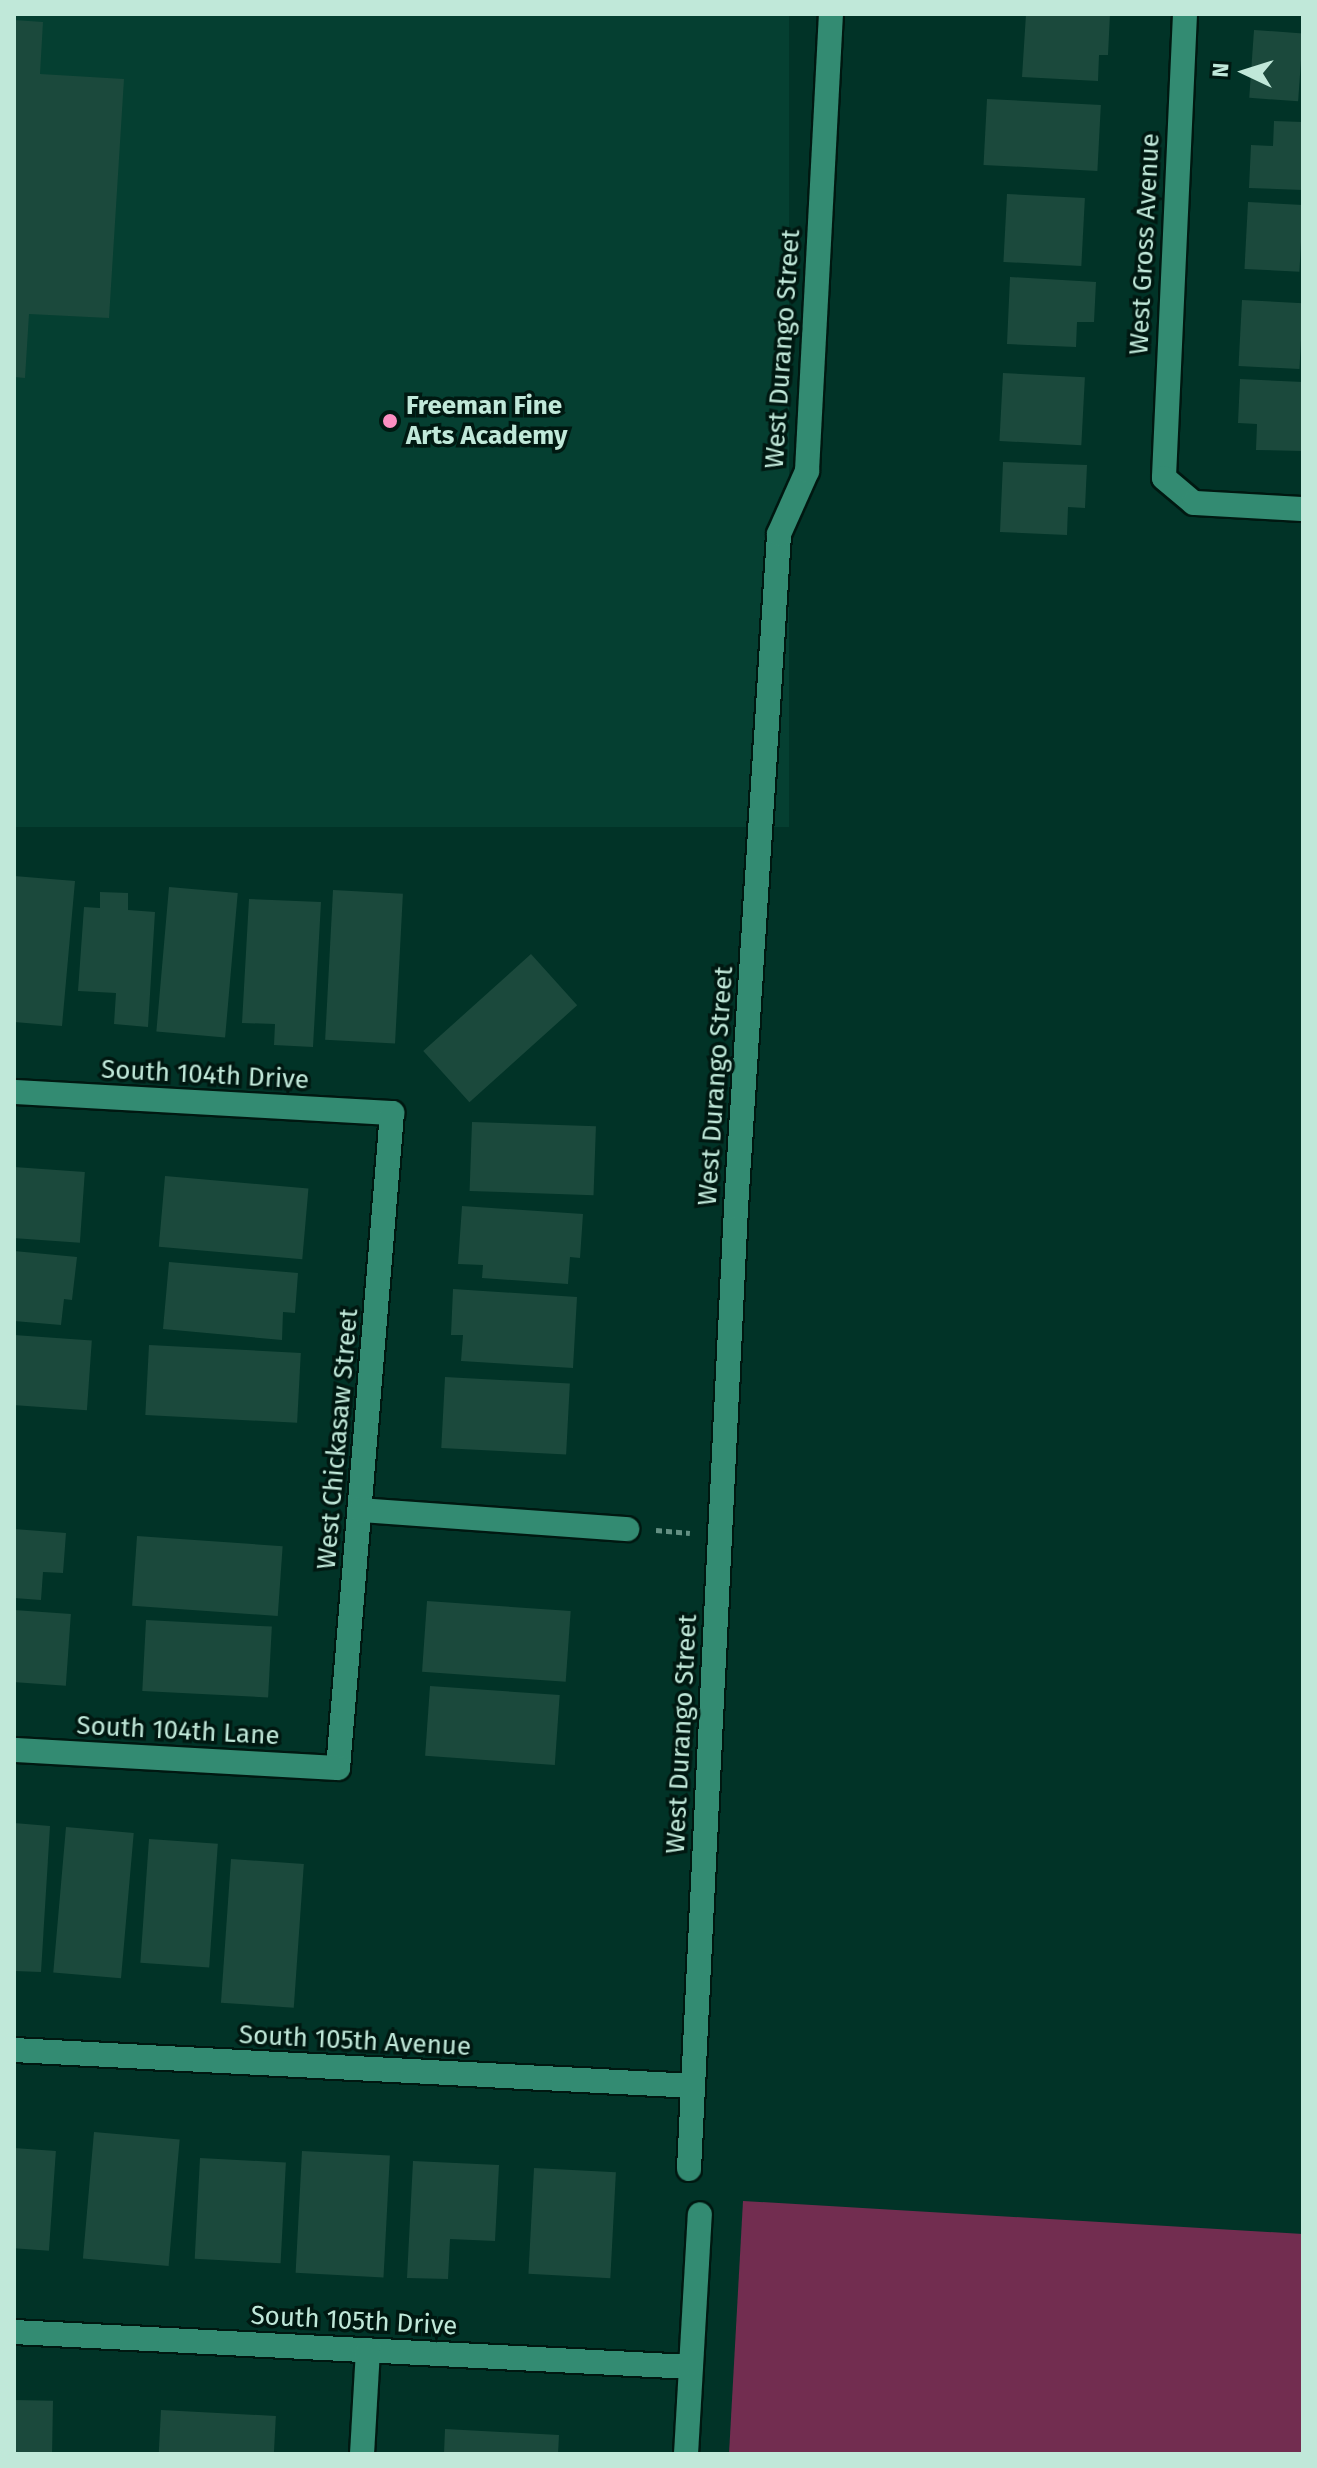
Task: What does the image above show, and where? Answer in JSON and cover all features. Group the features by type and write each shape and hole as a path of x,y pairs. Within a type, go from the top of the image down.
{"street":[{"name":"West Durango Street","path":"689,2169 719,1534 779,534 807,471 831,14"},
{"name":"West Gross Avenue","path":"1185,14 1164,478 1194,503 1303,509"},
{"name":"South 104th Drive","path":"14,1092 392,1113"},
{"name":"West Chickasaw Street","path":"338,1768 392,1113"},
{"path":"360,1510 627,1529"},
{"name":"South 104th Lane","path":"14,1750 338,1768"},
{"name":"South 105th Avenue","path":"14,2050 693,2086"},
{"path":"686,2454 700,2214"},
{"name":"South 105th Drive","path":"14,2332 690,2367"},
{"path":"362,2454 368,2350"}],"path":[{"path":"627,1529 719,1534"}],"shaded area":[{"name":"Freeman Fine Arts Academy","path":"14,14 789,14 789,827 14,827"},
{"path":"743,2201 1303,2234 1303,2454 729,2454"}],"building":[{"path":"1026,14 1110,14 1108,55 1099,55 1098,81 1022,77"},
{"path":"14,20 43,22 40,74 124,79 109,318 29,314 25,378 14,377"},
{"path":"1254,30 1303,33 1298,101 1249,98"},
{"path":"987,99 1101,105 1097,171 984,165"},
{"path":"1274,121 1303,122 1303,190 1249,188 1251,145 1273,146"},
{"path":"1007,194 1085,198 1081,266 1003,262"},
{"path":"1248,202 1303,205 1299,272 1244,269"},
{"path":"1010,277 1096,282 1094,322 1077,322 1076,347 1007,344"},
{"path":"1242,300 1303,303 1299,369 1239,366"},
{"path":"1003,373 1085,377 1081,445 999,441"},
{"path":"1240,379 1303,382 1303,451 1256,450 1257,424 1238,423"},
{"path":"1003,462 1087,465 1085,508 1068,507 1067,535 1000,532"},
{"path":"14,876 75,881 62,1026 14,1022"},
{"path":"169,887 238,893 225,1037 156,1031"},
{"path":"333,890 403,894 395,1043 325,1040"},
{"path":"100,892 128,893 128,910 155,912 148,1027 114,1024 116,993 78,991 84,907 100,908"},
{"path":"249,899 321,902 313,1047 274,1045 275,1024 242,1023"},
{"path":"531,954 577,1005 469,1102 423,1051"},
{"path":"472,1122 596,1126 594,1195 470,1191"},
{"path":"14,1167 85,1172 80,1243 14,1238"},
{"path":"165,1176 308,1189 302,1259 159,1247"},
{"path":"462,1206 583,1214 580,1258 570,1257 568,1284 482,1278 483,1265 458,1264"},
{"path":"14,1251 77,1257 72,1300 64,1299 61,1325 14,1321"},
{"path":"169,1262 298,1273 295,1313 283,1312 282,1340 163,1329"},
{"path":"453,1289 577,1297 573,1368 461,1361 463,1335 451,1335"},
{"path":"14,1335 92,1340 87,1410 14,1405"},
{"path":"149,1345 301,1353 297,1423 145,1415"},
{"path":"445,1377 570,1384 566,1454 441,1448"},
{"path":"14,1529 66,1533 63,1573 43,1572 41,1600 14,1598"},
{"path":"137,1536 283,1546 278,1616 132,1606"},
{"path":"427,1601 571,1611 566,1682 422,1672"},
{"path":"14,1610 71,1614 66,1686 14,1682"},
{"path":"146,1620 272,1627 268,1697 142,1691"},
{"path":"430,1686 560,1695 555,1765 425,1756"},
{"path":"14,1823 50,1826 41,1972 14,1971"},
{"path":"66,1827 134,1833 121,1978 53,1972"},
{"path":"149,1839 218,1844 209,1968 140,1963"},
{"path":"231,1859 304,1864 294,2008 221,2003"},
{"path":"94,2132 180,2139 169,2266 83,2259"},
{"path":"14,2148 56,2151 49,2251 14,2248"},
{"path":"302,2151 390,2156 383,2277 296,2273"},
{"path":"200,2158 286,2163 281,2263 195,2259"},
{"path":"413,2161 499,2165 495,2241 450,2239 448,2279 407,2278"},
{"path":"534,2168 616,2172 610,2278 528,2274"},
{"path":"14,2400 53,2401 52,2454 14,2454"},
{"path":"161,2410 276,2416 274,2454 159,2454"},
{"path":"445,2429 559,2435 558,2454 444,2454"}],"place":[{"name":"Freeman Fine Arts Academy","path":"390,421"}]}
